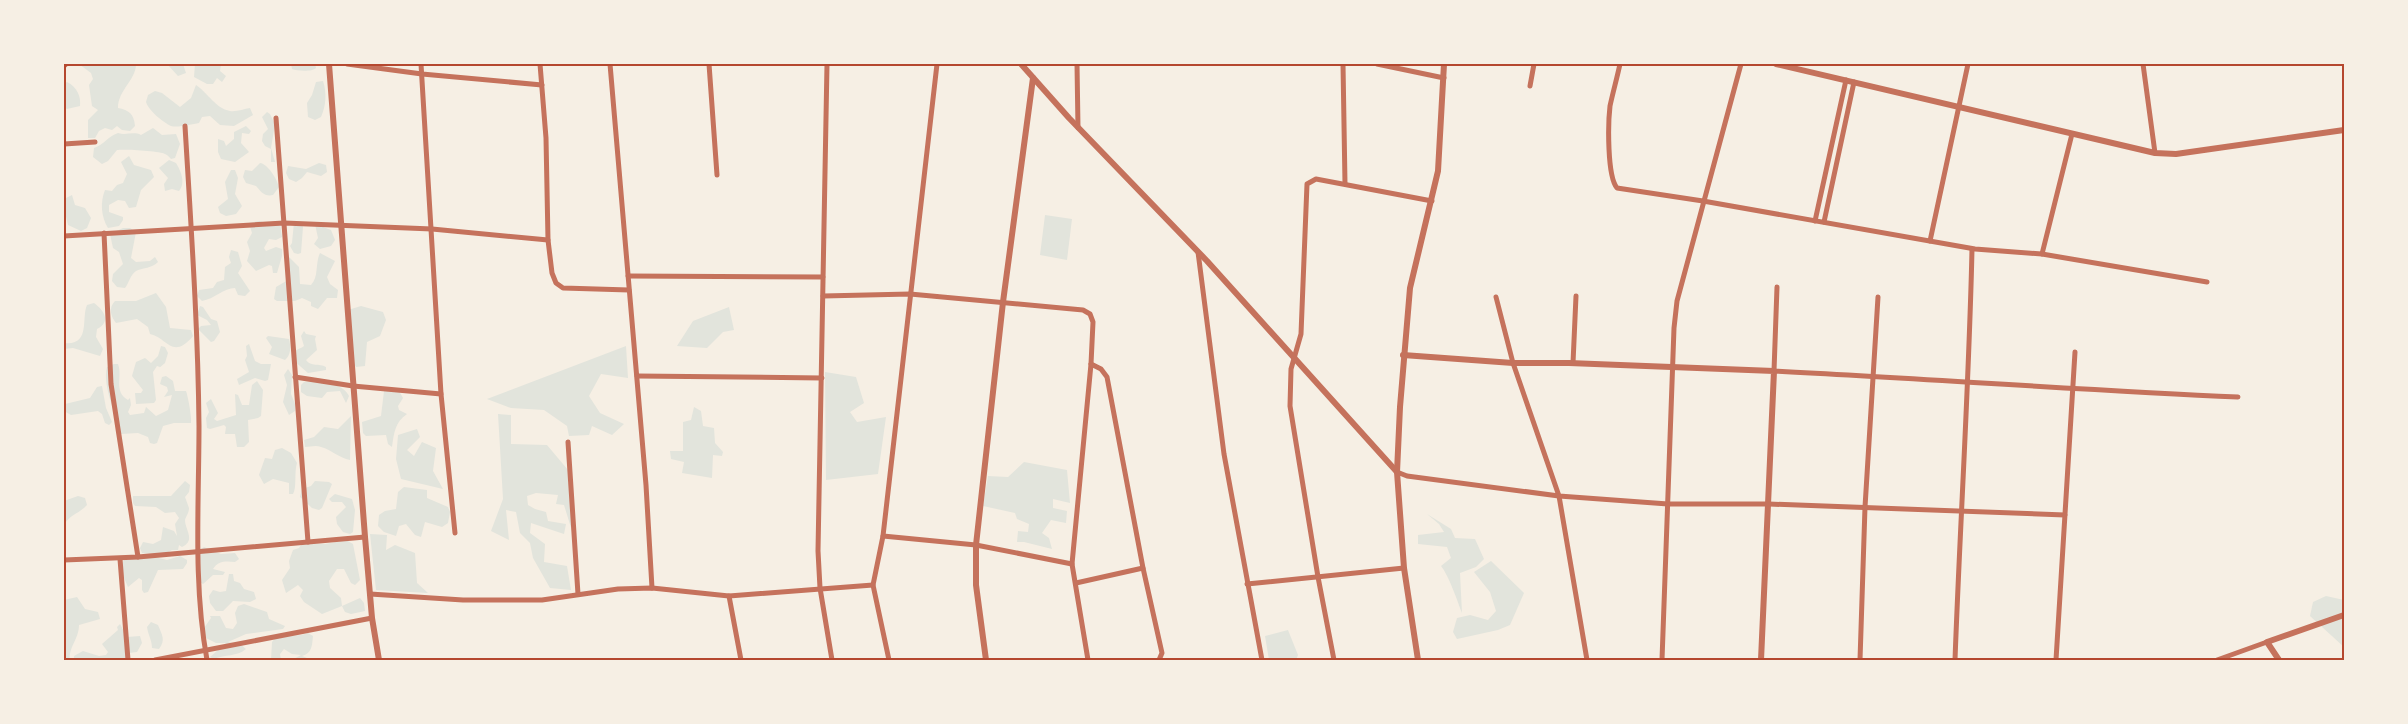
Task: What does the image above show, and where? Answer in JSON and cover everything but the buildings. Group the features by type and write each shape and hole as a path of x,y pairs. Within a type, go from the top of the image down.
{"street":[{"path":"329,64 365,537 372,618 379,660"},
{"path":"347,64 422,74 542,85"},
{"path":"420,64 441,394 455,533"},
{"path":"540,64 548,240 552,273 556,283 563,288 629,290"},
{"path":"610,64 637,376 652,588"},
{"path":"709,64 717,175"},
{"path":"827,64 818,551 820,588 832,660"},
{"path":"889,660 873,584 883,536 937,64"},
{"path":"1021,64 1078,128 1198,252 1294,356 1397,472 1407,476 1559,496 1668,504 1769,504 1961,513 2065,515"},
{"path":"1077,64 1078,128"},
{"path":"1344,64 1345,184"},
{"path":"1377,64 1444,78"},
{"path":"1418,660 1404,568 1397,472 1410,288 1438,171 1444,64"},
{"path":"1530,86 1534,64"},
{"path":"1620,64 1610,107 1614,184 1617,188 1703,201 1972,249 2042,254 2207,282"},
{"path":"1662,660 1674,328 1677,301 1741,64"},
{"path":"1776,64 2155,153 2176,154 2344,130"},
{"path":"1930,241 1968,64"},
{"path":"2143,64 2155,153"},
{"path":"986,660 976,585 976,545 1003,302 1033,78"},
{"path":"1815,221 1846,80"},
{"path":"1824,222 1854,82"},
{"path":"276,118 294,377 308,542"},
{"path":"185,126 192,229 199,426 197,552 207,660"},
{"path":"2042,254 2072,134"},
{"path":"64,144 95,142"},
{"path":"1832,146 1840,148"},
{"path":"1334,660 1318,577 1290,406 1294,356 1301,334 1307,184 1316,180 1432,201"},
{"path":"64,236 284,223 432,229 548,240"},
{"path":"104,233 112,384 138,557"},
{"path":"1955,660 1969,381 1972,249"},
{"path":"1198,252 1224,454 1262,660"},
{"path":"628,276 823,276"},
{"path":"1761,660 1778,287"},
{"path":"823,296 910,294 1082,310 1090,314 1093,322 1091,364 1072,564 1088,660"},
{"path":"1573,363 1576,296"},
{"path":"1496,297 1513,363 1559,496 1587,660"},
{"path":"1860,660 1865,507 1878,297"},
{"path":"2056,660 2075,352"},
{"path":"1404,355 1513,363 1674,366 1774,371 1969,381 2073,390 2238,397"},
{"path":"1091,364 1102,369 1107,377 1143,568 1162,653 1159,660"},
{"path":"637,376 822,378"},
{"path":"294,377 353,386 441,394"},
{"path":"568,442 578,594"},
{"path":"883,536 976,545 1072,564"},
{"path":"64,560 138,557 365,537"},
{"path":"120,558 128,660"},
{"path":"1076,583 1143,568"},
{"path":"1247,584 1404,568"},
{"path":"370,594 463,600 542,600 618,589 652,588 729,596 873,584"},
{"path":"729,596 741,660"},
{"path":"2217,660 2344,615"},
{"path":"155,660 372,618"},
{"path":"2267,642 2279,660"}],"shaded area":[{"path":"79,64 136,64 133,75 121,96 118,108 128,111 132,116 135,126 130,131 122,130 117,126 112,130 105,128 99,131 95,138 88,138 88,120 98,110 92,106 89,85 93,79 91,73"},
{"path":"167,64 183,64 186,73 178,76"},
{"path":"195,64 221,64 220,71 226,76 222,82 217,78 213,84 207,84 194,77"},
{"path":"291,64 315,64 316,68 308,71 297,70 292,69"},
{"path":"323,81 324,108 321,117 315,120 308,117 307,103 316,82"},
{"path":"67,82 78,92 80,106 67,109 64,107 64,84"},
{"path":"196,85 220,107 230,111 250,108 253,115 234,126 220,125 210,116 202,117 199,123 171,126 157,116 146,102 148,95 155,91 162,93 180,107 191,98"},
{"path":"267,112 275,124 271,148 275,162 271,162 271,149 265,146 262,141 263,134 268,129 262,117"},
{"path":"246,126 251,131 249,134 242,133 241,143 249,152 235,162 221,159 218,152 218,139 224,141 226,146 234,139 234,132"},
{"path":"153,128 162,135 176,134 180,144 175,158 171,159 166,154 142,150 117,150 108,161 102,164 93,157 94,148 115,134 135,133 141,135"},
{"path":"129,156 134,165 151,170 154,177 141,190 136,207 129,208 125,201 118,200 109,205 109,212 123,217 123,220 119,226 108,228 103,214 103,195 105,190 112,191 117,185 123,183 127,174 121,162"},
{"path":"169,160 176,163 181,173 182,184 179,191 172,189 165,191 164,184 168,178 159,168"},
{"path":"260,163 269,169 278,184 279,187 273,195 263,193 256,186 246,183 243,177 245,170 252,171"},
{"path":"319,163 326,165 327,172 321,176 307,172 296,182 289,179 286,173 288,166 306,169"},
{"path":"231,170 235,170 238,178 235,194 242,206 236,214 226,216 220,213 218,207 228,199 225,182"},
{"path":"72,195 75,205 85,208 91,218 87,228 81,231 68,225 64,208 66,198"},
{"path":"1045,215 1072,219 1067,260 1040,255"},
{"path":"259,221 267,223 277,221 280,223 282,237 276,240 269,239 264,248 266,251 276,247 282,249 277,273 273,273 272,266 269,265 256,271 247,261 250,251 247,242 252,233 249,223"},
{"path":"300,221 303,227 301,253 298,254 294,253 290,246 294,222"},
{"path":"315,224 331,230 335,240 331,246 320,249 314,244 318,238"},
{"path":"123,228 130,228 136,232 131,258 136,262 150,261 155,257 158,262 153,266 136,271 125,288 117,287 112,281 113,274 123,264 119,252 113,248 110,234"},
{"path":"231,250 238,252 242,266 238,273 250,291 245,296 238,295 235,288 231,288 202,301 197,296 199,290 213,288 217,282 224,280 225,267 231,263 229,257"},
{"path":"320,253 335,261 327,277 330,284 338,290 337,298 327,298 318,309 311,306 311,302 302,298 295,301 277,301 274,299 276,287 288,280 289,257 299,267 300,284 311,285 315,278"},
{"path":"156,293 166,307 170,328 191,330 193,336 180,347 170,346 150,334 148,327 137,319 116,323 113,318 111,309 115,301 136,301"},
{"path":"94,303 105,316 104,323 97,329 96,337 103,349 100,356 73,348 64,349 64,343 72,343 82,336 85,310 87,305"},
{"path":"200,306 203,307 211,319 217,321 220,332 214,341 211,342 198,329 201,326 211,325 207,320 197,315"},
{"path":"361,306 383,312 386,320 380,336 367,342 365,366 356,367 350,359 348,310"},
{"path":"729,307 734,330 723,332 707,348 677,346 693,321"},
{"path":"304,331 306,334 316,336 317,350 306,360 310,363 326,367 326,370 308,373 293,360 293,353 304,346 301,336"},
{"path":"268,336 289,339 290,351 285,360 269,354 272,347 266,338"},
{"path":"249,344 255,361 261,364 271,364 268,380 255,378 239,385 237,379 249,372 245,360 247,356 246,346"},
{"path":"161,346 165,347 168,353 165,363 159,368 157,366 153,372 156,400 154,403 136,404 135,393 141,393 143,390 132,376 136,362 145,358 151,363 158,356"},
{"path":"626,346 628,378 601,374 589,396 600,413 624,424 612,435 592,426 589,435 569,436 567,426 544,410 511,408 487,399"},
{"path":"118,364 121,392 128,400 130,398 131,405 128,412 130,415 144,413 146,407 156,416 168,410 172,395 164,397 168,391 167,387 160,384 162,377 166,376 173,381 175,391 186,391 191,423 174,423 163,426 157,443 154,444 150,443 148,437 138,433 121,434 106,383 107,367"},
{"path":"288,369 292,375 291,394 295,404 295,411 289,415 283,402 287,385 284,375"},
{"path":"825,372 856,377 864,403 850,412 857,422 886,417 878,474 826,480"},
{"path":"257,381 263,390 261,416 248,420 249,442 244,447 237,447 235,434 225,434 226,427 224,425 210,429 207,428 206,418 209,412 206,403 211,399 218,413 214,419 217,421 236,415 235,394 238,395 242,405 249,405 252,385"},
{"path":"312,381 333,384 342,388 349,396 346,403 340,391 327,392 322,398 307,396 301,392 301,385 304,382"},
{"path":"102,386 106,408 112,422 109,425 105,423 102,414 98,411 71,415 64,411 65,404 90,398 97,387"},
{"path":"398,389 403,398 398,406 399,410 407,414 398,424 394,433 392,447 388,444 386,435 366,436 363,433 362,422 381,416 384,391"},
{"path":"694,407 701,411 703,426 714,428 715,443 723,452 722,456 713,455 712,478 682,473 684,462 671,459 670,451 683,451 683,422 691,420"},
{"path":"498,414 511,415 511,444 547,445 568,470 572,531 564,505 556,504 558,495 536,493 527,496 528,505 546,512 548,521 566,524 564,534 531,523 530,533 545,544 544,562 567,566 571,590 550,588 533,558 530,543 520,533 516,512 506,510 509,540 491,531 503,499"},
{"path":"351,416 350,460 319,446 305,447 304,440 314,437 324,427 338,429"},
{"path":"417,429 420,437 407,450 414,456 422,442 436,448 433,471 443,489 401,479 396,459 398,435"},
{"path":"282,448 291,453 297,463 293,494 289,494 289,483 273,479 264,484 259,475 265,458 272,459 275,450"},
{"path":"1024,462 1067,470 1070,503 1053,499 1053,508 1067,511 1066,523 1051,520 1042,533 1049,538 1052,549 1017,542 1018,531 1028,532 1029,524 1017,519 1015,513 983,506 988,476 1008,477"},
{"path":"185,481 190,485 189,492 185,497 189,508 185,520 189,535 188,541 182,547 179,545 178,550 172,550 163,555 142,553 140,548 143,542 153,544 161,540 163,527 174,531 177,536 175,524 179,518 175,512 165,513 156,507 135,506 133,496 171,496"},
{"path":"315,481 332,484 322,508 319,510 312,508 300,497 302,489 311,486"},
{"path":"404,487 427,490 427,498 448,507 450,512 448,523 442,527 425,522 421,537 415,535 406,524 399,526 396,536 384,532 378,526 379,515 385,511 396,509 398,492"},
{"path":"335,494 352,499 355,510 353,532 350,534 343,532 337,524 336,517 346,507 342,502 332,502 329,499"},
{"path":"78,496 85,498 87,505 69,518 64,525 64,501"},
{"path":"1427,514 1451,529 1455,538 1475,539 1484,559 1476,567 1460,573 1462,613 1450,582 1441,566 1451,558 1447,547 1418,544 1418,535 1444,532 1439,524"},
{"path":"370,534 387,535 386,550 395,545 415,553 417,583 428,593 376,590"},
{"path":"346,540 353,544 360,580 355,585 351,583 344,569 337,569 329,581 330,588 341,598 342,606 322,614 304,602 300,596 303,590 298,585 286,593 282,580 290,568 289,561 293,550 299,548 303,542 325,544"},
{"path":"204,547 221,554 235,553 239,559 235,562 217,564 213,569 225,572 223,575 213,575 203,584 200,582 199,551"},
{"path":"150,556 167,560 180,556 187,560 187,563 183,569 158,570 148,592 144,593 142,590 142,580 139,578 128,587 121,571 121,565 126,557"},
{"path":"1491,561 1524,593 1510,625 1498,630 1457,639 1453,632 1457,618 1470,615 1488,620 1496,611 1490,592 1474,572"},
{"path":"229,574 233,574 234,581 240,583 244,589 254,592 256,599 250,602 233,601 223,611 216,611 210,603 209,596 213,590 226,591"},
{"path":"2326,596 2344,600 2344,647 2310,616 2313,602"},
{"path":"77,597 85,609 98,612 100,619 79,625 70,660 64,660 64,633 66,628 64,600"},
{"path":"360,598 364,603 365,611 351,614 345,612 342,606"},
{"path":"244,604 267,612 269,619 285,626 283,629 246,634 228,642 240,644 246,649 242,652 214,659 210,657 226,643 216,643 206,638 204,628 211,618 210,616 220,616 226,628 233,629 237,623 235,613 238,606"},
{"path":"151,622 158,625 162,635 163,640 159,649 152,648 147,627"},
{"path":"120,624 127,637 140,636 142,643 137,652 129,653 124,660 74,660 74,656 83,651 99,656 106,655 108,652 102,644 118,630 117,627"},
{"path":"1288,630 1298,655 1296,660 1269,660 1265,636"},
{"path":"308,633 313,636 312,646 308,653 302,656 312,660 292,660 301,655 292,654 284,649 280,654 281,660 271,660 272,642 276,637"}]}
